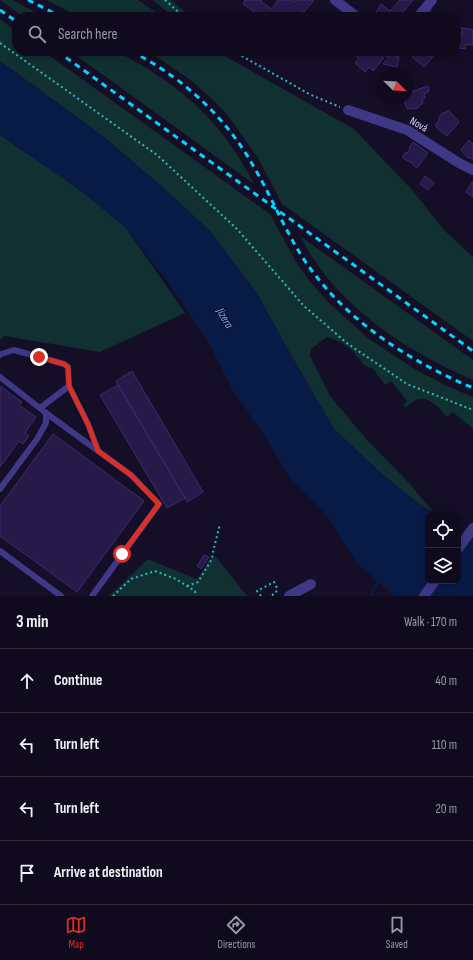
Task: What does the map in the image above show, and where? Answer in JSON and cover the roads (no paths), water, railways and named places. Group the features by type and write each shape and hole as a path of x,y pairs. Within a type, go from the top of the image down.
{"street":[{"path":"335,0 351,12"},
{"path":"422,12 432,0"},
{"name":"Nová","path":"348,110 407,130 459,163 473,170"},
{"path":"459,548 473,528"},
{"path":"289,596 311,584"},
{"path":"424,596 433,584"}],"lane":[{"path":"0,355 14,350 64,364 68,367 69,386 88,424 98,451"},
{"path":"0,377 46,413 131,475 159,504 92,596"},
{"path":"40,408 69,386"},
{"path":"0,489 37,439 46,423 46,413"},
{"path":"0,551 61,596"}],"water":[{"name":"Jizera","path":"0,61 100,134 159,184 210,231 256,292 334,429 383,475 414,500 432,512 425,512 425,584 461,584 461,530 473,537 473,596 395,596 357,563 328,517 291,479 267,440 232,389 210,345 171,286 126,228 80,190 0,135"}],"waterway":[{"path":"370,596 380,579"}],"railway":[{"path":"28,0 52,12"},
{"path":"0,10 12,18"},
{"path":"64,56 473,351"},
{"path":"140,56 183,84 199,98 214,112 240,144 258,174 303,258 319,280 337,300 357,319 401,351 448,377 473,388"}]}
